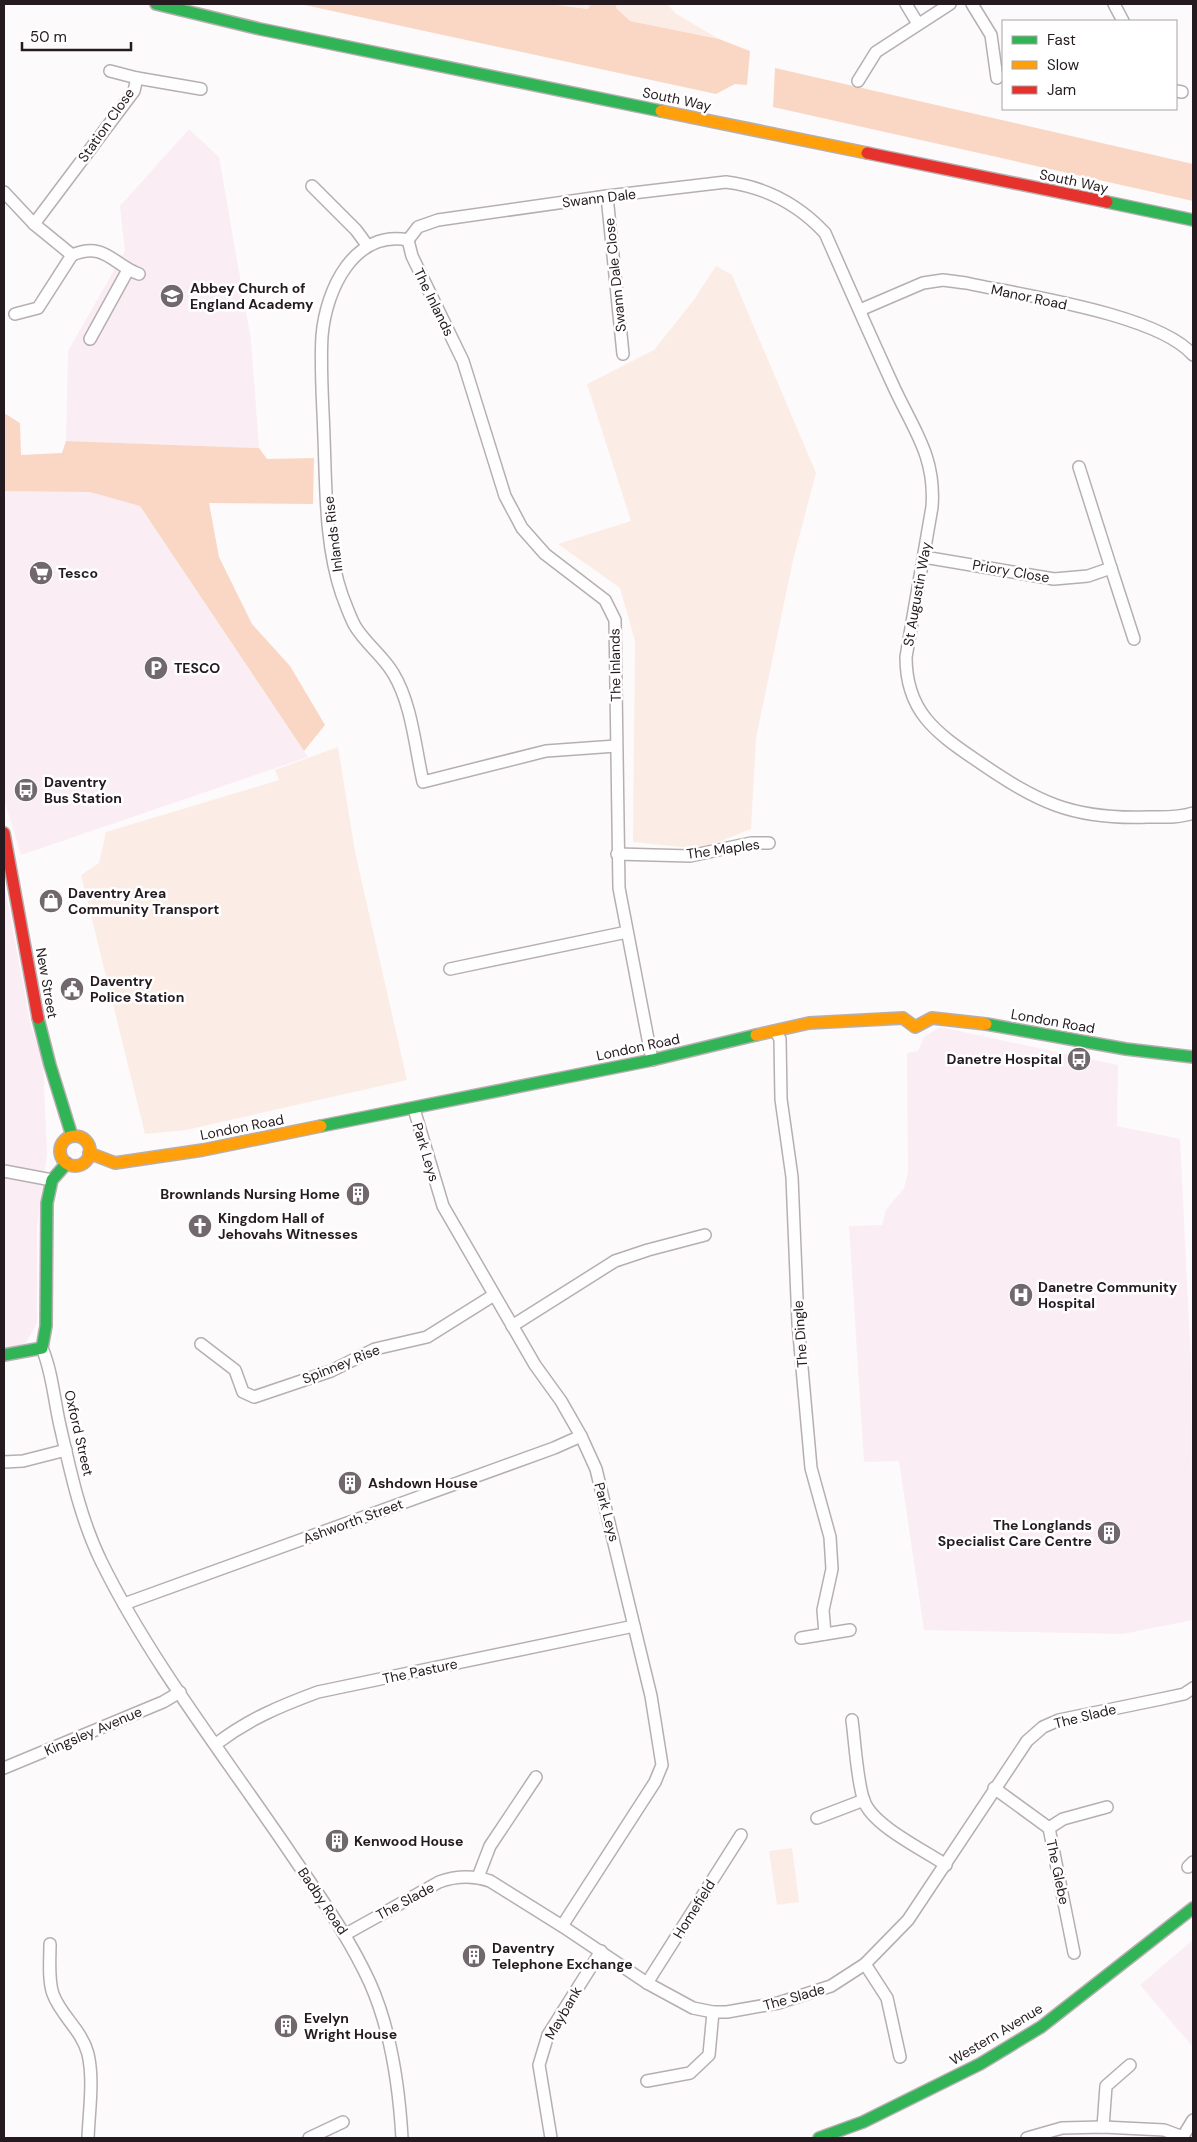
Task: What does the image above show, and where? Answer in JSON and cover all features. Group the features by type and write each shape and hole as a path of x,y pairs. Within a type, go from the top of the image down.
{"main road":[{"name":"South Way","path":"156,4 260,29 1193,220"},
{"name":"New Street","path":"4,833 44,1047 57,1096 72,1136"},
{"name":"London Road","path":"90,1152 115,1164 203,1150 652,1060 809,1023 903,1018 915,1027 932,1018 955,1019 1126,1049 1193,1057"},
{"path":"72,1136 77,1136 86,1141 90,1152 86,1161 80,1164 67,1164 62,1159 60,1148 64,1140 72,1136"},
{"path":"52,1180 67,1164"},
{"name":"Oxford Street","path":"42,1348 46,1326 47,1203 52,1180"},
{"path":"4,1355 42,1348"},
{"name":"Western Avenue","path":"819,2138 863,2122 980,2064 1041,2028 1148,1946 1193,1908"}],"street":[{"path":"906,4 918,24"},
{"path":"858,81 876,52 950,4"},
{"path":"972,4 991,35 997,78"},
{"path":"1114,4 1122,20"},
{"path":"991,35 1002,33"},
{"path":"110,71 137,78"},
{"name":"Station Close","path":"34,224 134,91 137,78 201,89"},
{"name":"Swann Dale","path":"408,240 418,227 438,220 607,196 726,182 745,185 774,194 792,205"},
{"path":"312,186 356,230 367,245"},
{"path":"4,192 34,224 72,255"},
{"name":"Swann Dale Close","path":"607,196 622,354"},
{"name":"St Augustin Way","path":"792,205 811,218 825,233 892,383 925,449 931,467 934,486 932,507 906,657 906,678 911,694 931,726 959,749 1016,788 1038,800 1068,810 1092,816 1136,818 1184,816 1193,813"},
{"name":"Inlands Rise","path":"408,240 393,237 367,245 348,263 335,285 327,307 322,335 325,453 334,562 342,594 356,627 393,672 403,693 423,782 546,751 616,746"},
{"name":"The Inlands","path":"408,240 412,256 463,361 505,496 522,528 546,554 605,600 615,620 619,888 652,1060"},
{"path":"15,314 38,308 72,255 82,251 108,254 128,270 139,274"},
{"path":"90,339 128,270"},
{"name":"Manor Road","path":"860,310 923,283 943,280 966,283 1126,318 1172,338 1193,354"},
{"path":"1079,467 1134,639"},
{"name":"Priory Close","path":"924,557 1054,579 1088,576 1111,568"},
{"name":"The Maples","path":"618,854 690,856 751,843 769,843"},
{"path":"450,969 627,932"},
{"name":"The Dingle","path":"776,1032 780,1039 781,1099 792,1177 798,1323 811,1468 830,1537 832,1569 823,1610 825,1634"},
{"name":"Park Leys","path":"414,1109 443,1206 494,1296 581,1436 596,1469 609,1516 651,1696 662,1765 655,1782 562,1926"},
{"path":"4,1171 52,1180"},
{"path":"512,1326 615,1261 705,1235"},
{"name":"Spinney Rise","path":"201,1344 235,1370 243,1392 254,1397 331,1371 375,1349 427,1337 494,1296"},
{"name":"Oxford Street","path":"42,1348 49,1364 66,1450 85,1524 124,1604 180,1692"},
{"name":"Ashworth Street","path":"124,1604 554,1448 581,1436"},
{"path":"4,1462 23,1462 66,1450"},
{"name":"The Pasture","path":"216,1744 237,1729 275,1707 318,1692 634,1626"},
{"path":"801,1638 850,1630"},
{"name":"The Slade","path":"346,1934 439,1882 454,1876 478,1877 490,1881 601,1951 647,1983 693,2008 713,2012 750,2009 810,1994 831,1986 866,1964 908,1920 946,1865 994,1788 1027,1741 1043,1727 1059,1720 1184,1694 1193,1688"},
{"name":"Badby Road","path":"180,1692 346,1934 371,1985 385,2029 393,2063 402,2138"},
{"name":"Kingsley Avenue","path":"4,1768 163,1702 180,1692"},
{"path":"852,1720 864,1800 870,1813 946,1865"},
{"path":"478,1877 490,1846 536,1777"},
{"name":"The Glebe","path":"994,1788 1049,1828 1074,1953"},
{"path":"817,1818 864,1800"},
{"path":"1049,1828 1063,1819 1107,1807"},
{"name":"Homefield","path":"647,1983 740,1835"},
{"path":"50,1944 52,1993 58,2006 82,2039 88,2054 90,2081 88,2138"},
{"name":"Maybank","path":"551,2138 540,2065 548,2035 601,1951"},
{"path":"866,1964 887,1998 900,2057"},
{"path":"647,2081 690,2073 709,2055 713,2012"},
{"path":"1102,2128 1106,2086 1130,2065"},
{"path":"1027,2138 1062,2128 1164,2130 1182,2138 1193,2120"},
{"path":"309,2138 343,2122"}],"shaded area":[{"path":"300,4 549,4 588,9 591,4 617,4 616,8 630,21 719,39 750,51 747,85 735,84 716,94"},
{"path":"549,4 591,4 589,9"},
{"path":"617,4 667,4 675,13 719,39 629,21 616,8"},
{"path":"775,68 1193,164 1193,201 773,107"},
{"name":"Abbey Church of England Academy","path":"189,129 219,157 251,340 259,448 66,441 68,351 125,251 120,206"},
{"path":"716,266 732,275 816,473 793,560 756,738 751,829 701,849 633,842 635,641 620,588 558,544 631,521 587,384 654,350 693,301"},
{"path":"4,413 20,423 21,455 62,453 66,441 259,448 267,459 314,458 313,504 209,503 219,557 252,624 290,666 325,725 304,751 140,506 90,492 4,491"},
{"name":"TESCO","path":"4,491 87,491 140,506 308,757 21,855 4,799"},
{"path":"338,747 355,852 407,1080 186,1130 145,1134 81,875 99,863 106,832 279,780 275,770"},
{"path":"4,883 31,1027 43,1061 47,1154 37,1226 37,1323 22,1350 4,1353"},
{"name":"Danetre Community Hospital","path":"940,1027 1118,1065 1117,1126 1180,1139 1191,1365 1193,1620 1122,1634 924,1630 899,1461 864,1462 849,1226 882,1225 886,1210 904,1188 908,1173 907,1053 918,1051 924,1037"},
{"path":"792,1848 799,1902 777,1905 769,1851"},
{"path":"1193,1940 1193,2047 1140,1985"}],"traffic: fast":[{"path":"156,4 260,29 661,111"},
{"path":"1107,202 1193,220"},
{"path":"38,1018 72,1136"},
{"path":"986,1024 1126,1049 1193,1057"},
{"path":"321,1126 652,1060 756,1035"},
{"path":"4,1355 42,1348 46,1326 47,1203 52,1180 67,1163"},
{"path":"819,2138 863,2122 980,2064 1041,2027 1193,1908"}],"traffic: slow":[{"path":"661,111 867,153"},
{"path":"756,1035 809,1023 903,1018 915,1027 932,1018 986,1024"},
{"path":"89,1153 115,1163 203,1150 321,1126"},
{"path":"75,1136 81,1137 89,1145 90,1151 89,1157 81,1165 75,1166 69,1165 61,1157 60,1151 61,1145 69,1137 75,1136"}],"traffic: jam":[{"path":"867,153 1107,202"},
{"path":"4,833 38,1018"}],"place":[{"name":"Abbey Church of England Academy","path":"172,296"},
{"name":"Tesco","path":"41,573"},
{"name":"TESCO","path":"156,668"},
{"name":"Daventry Bus Station","path":"26,790"},
{"name":"Daventry Area Community Transport","path":"51,901"},
{"name":"Daventry Police Station","path":"72,989"},
{"name":"Danetre Hospital","path":"1079,1059"},
{"name":"Brownlands Nursing Home","path":"358,1194"},
{"name":"Kingdom Hall of Jehovahs Witnesses","path":"200,1226"},
{"name":"Danetre Community Hospital","path":"1021,1295"},
{"name":"Ashdown House","path":"350,1483"},
{"name":"The Longlands Specialist Care Centre","path":"1109,1533"},
{"name":"Kenwood House","path":"337,1841"},
{"name":"Daventry Telephone Exchange","path":"474,1956"},
{"name":"Evelyn Wright House","path":"286,2026"}]}
